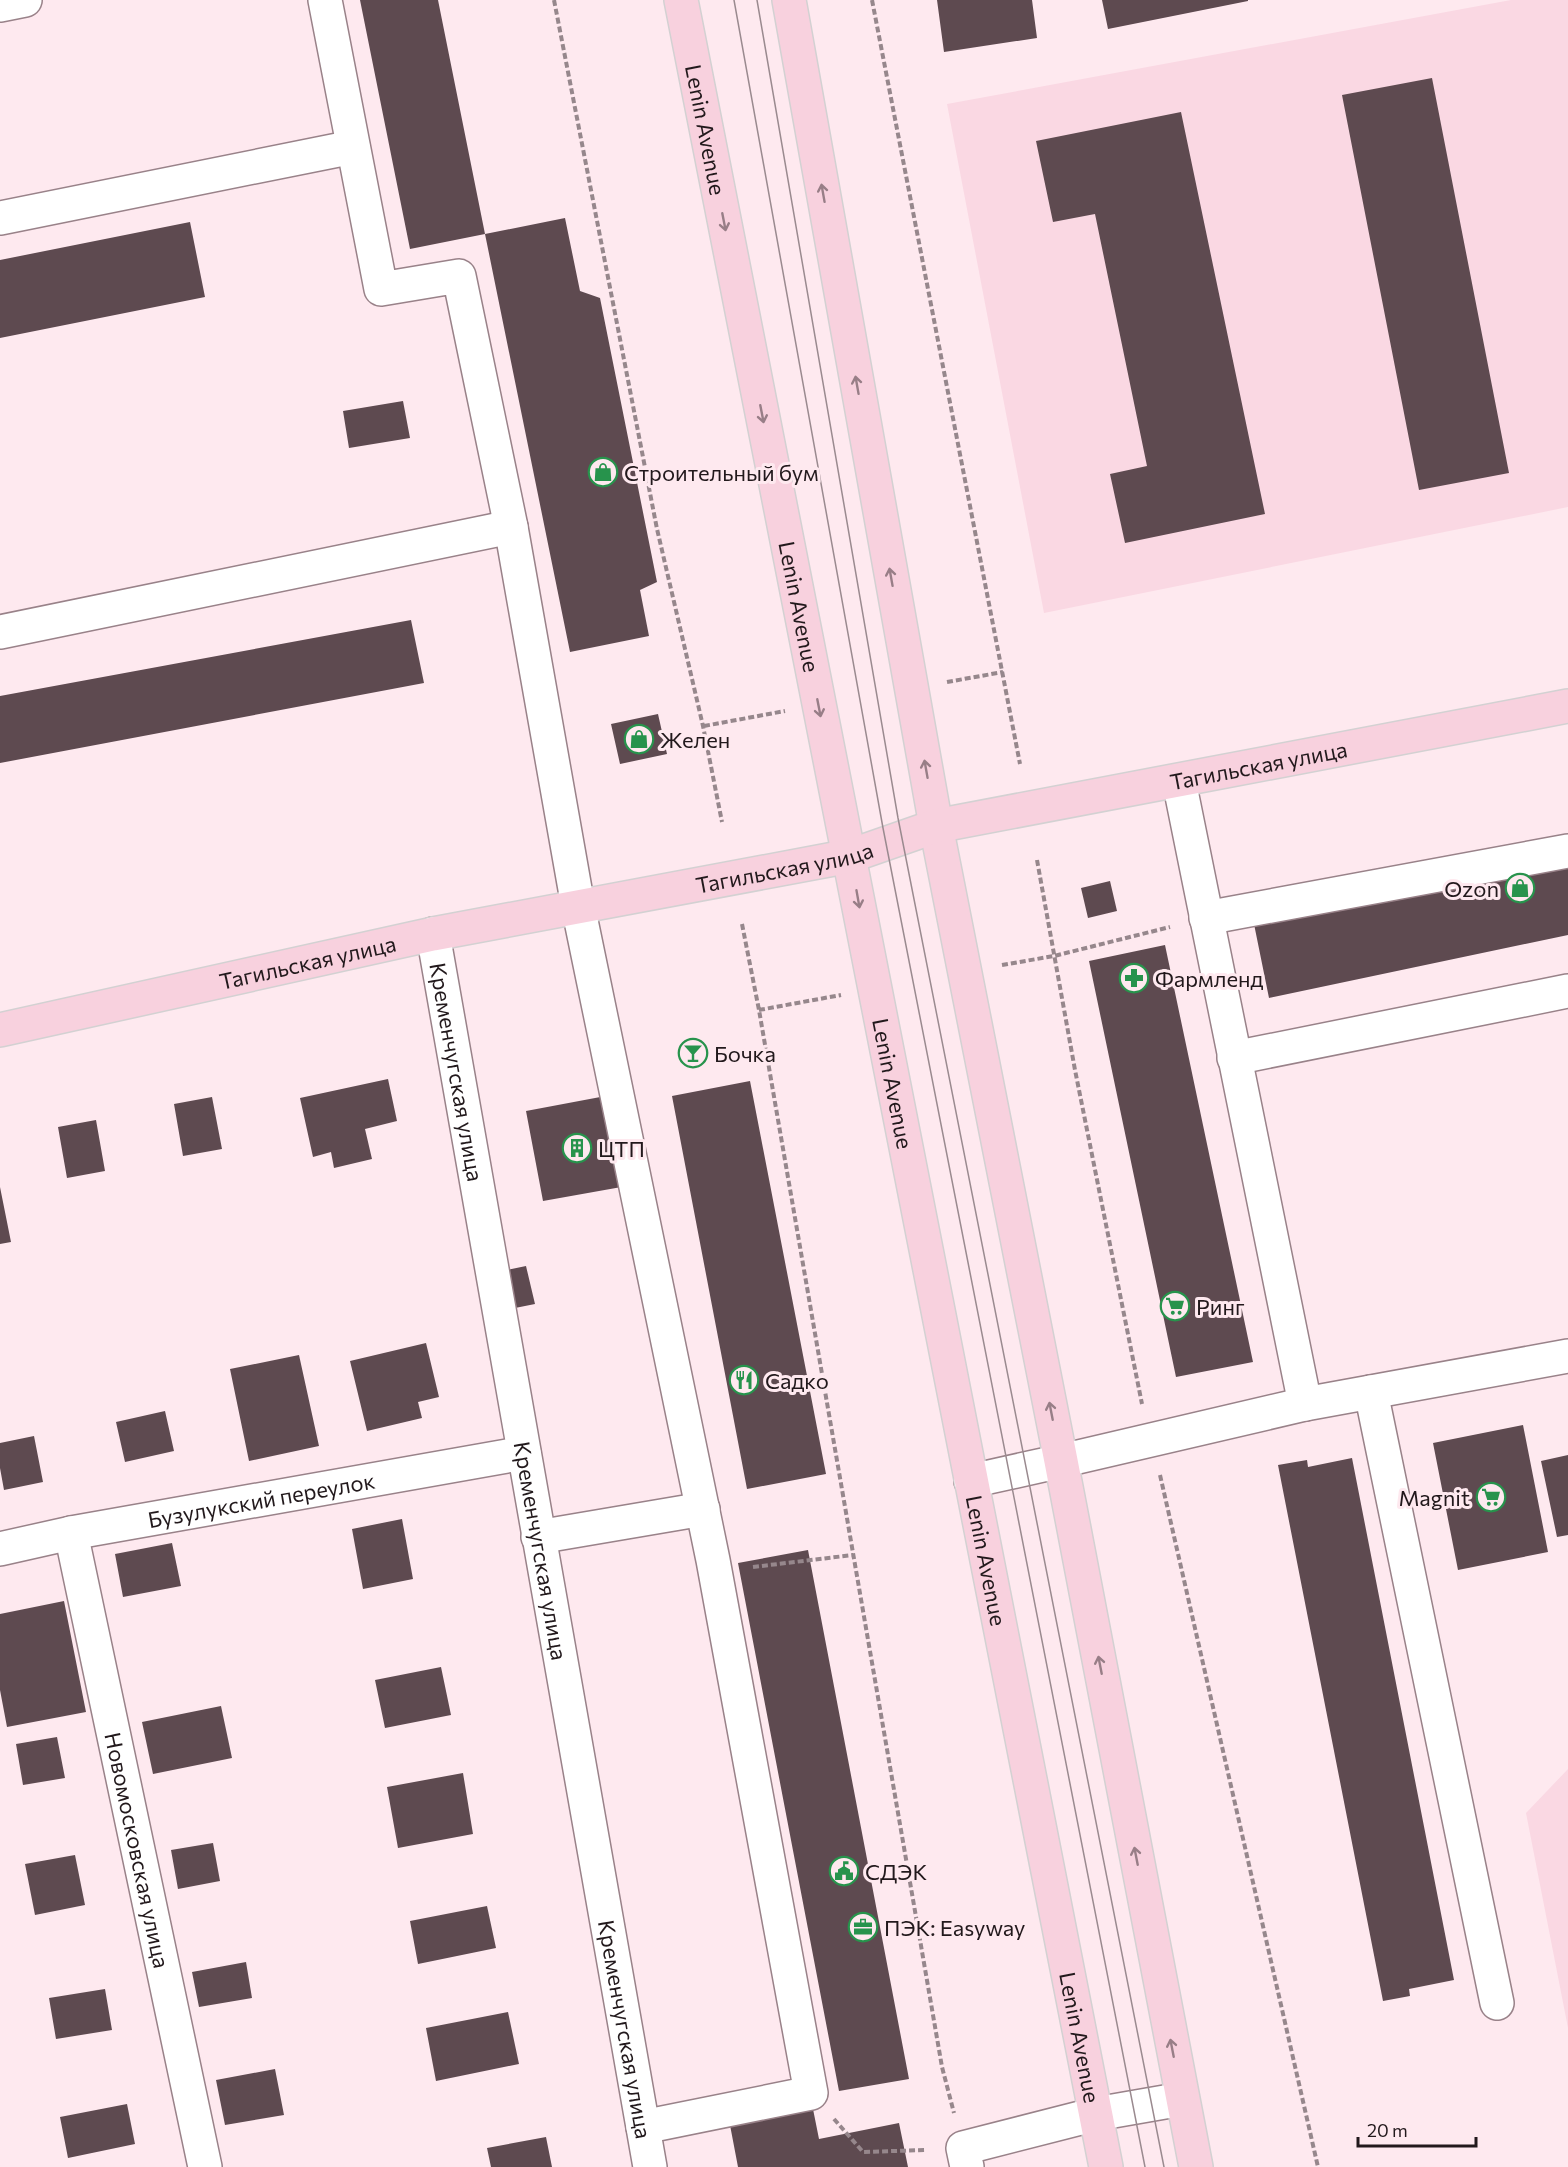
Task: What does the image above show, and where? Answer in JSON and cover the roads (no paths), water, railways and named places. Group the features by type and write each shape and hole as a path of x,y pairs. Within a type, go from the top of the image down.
{"main road":[{"name":"Lenin Avenue","path":"681,0 1106,2167"},
{"path":"789,0 936,826 1061,1461 1196,2167"},
{"name":"Тагильская улица","path":"0,1030 433,934 850,856 936,826 1568,706"}],"street":[{"path":"0,5 26,0"},
{"path":"325,0 381,289 459,276 510,526 578,906 703,1509 811,2093 643,2127"},
{"path":"0,218 353,147"},
{"path":"0,632 510,526"},
{"path":"1179,781 1305,1404"},
{"path":"1206,918 1568,851"},
{"name":"Кременчугская улица","path":"433,934 650,2167"},
{"path":"1234,1058 1568,991"},
{"path":"971,1480 1305,1404 1568,1356"},
{"path":"1371,1392 1497,2003"},
{"name":"Бузулукский переулок","path":"0,1549 71,1533 524,1454"},
{"path":"538,1538 703,1509"},
{"name":"Новомосковская улица","path":"71,1533 205,2167"},
{"path":"965,2158 1096,2114 1182,2099"}],"tram line":[{"path":"734,0 883,828 1145,2167"},
{"path":"757,0 898,818 1164,2167"}],"place":[{"name":"Строительный бум","path":"603,472"},
{"name":"Желен","path":"639,739"},
{"name":"Ozon","path":"1520,888"},
{"name":"Фармленд","path":"1134,978"},
{"name":"Бочка","path":"693,1053"},
{"name":"ЦТП","path":"577,1148"},
{"name":"Ринг","path":"1175,1306"},
{"name":"Садко","path":"744,1380"},
{"name":"Magnit","path":"1491,1497"},
{"name":"СДЭК","path":"844,1871"},
{"name":"ПЭК: Easyway","path":"863,1927"}]}
